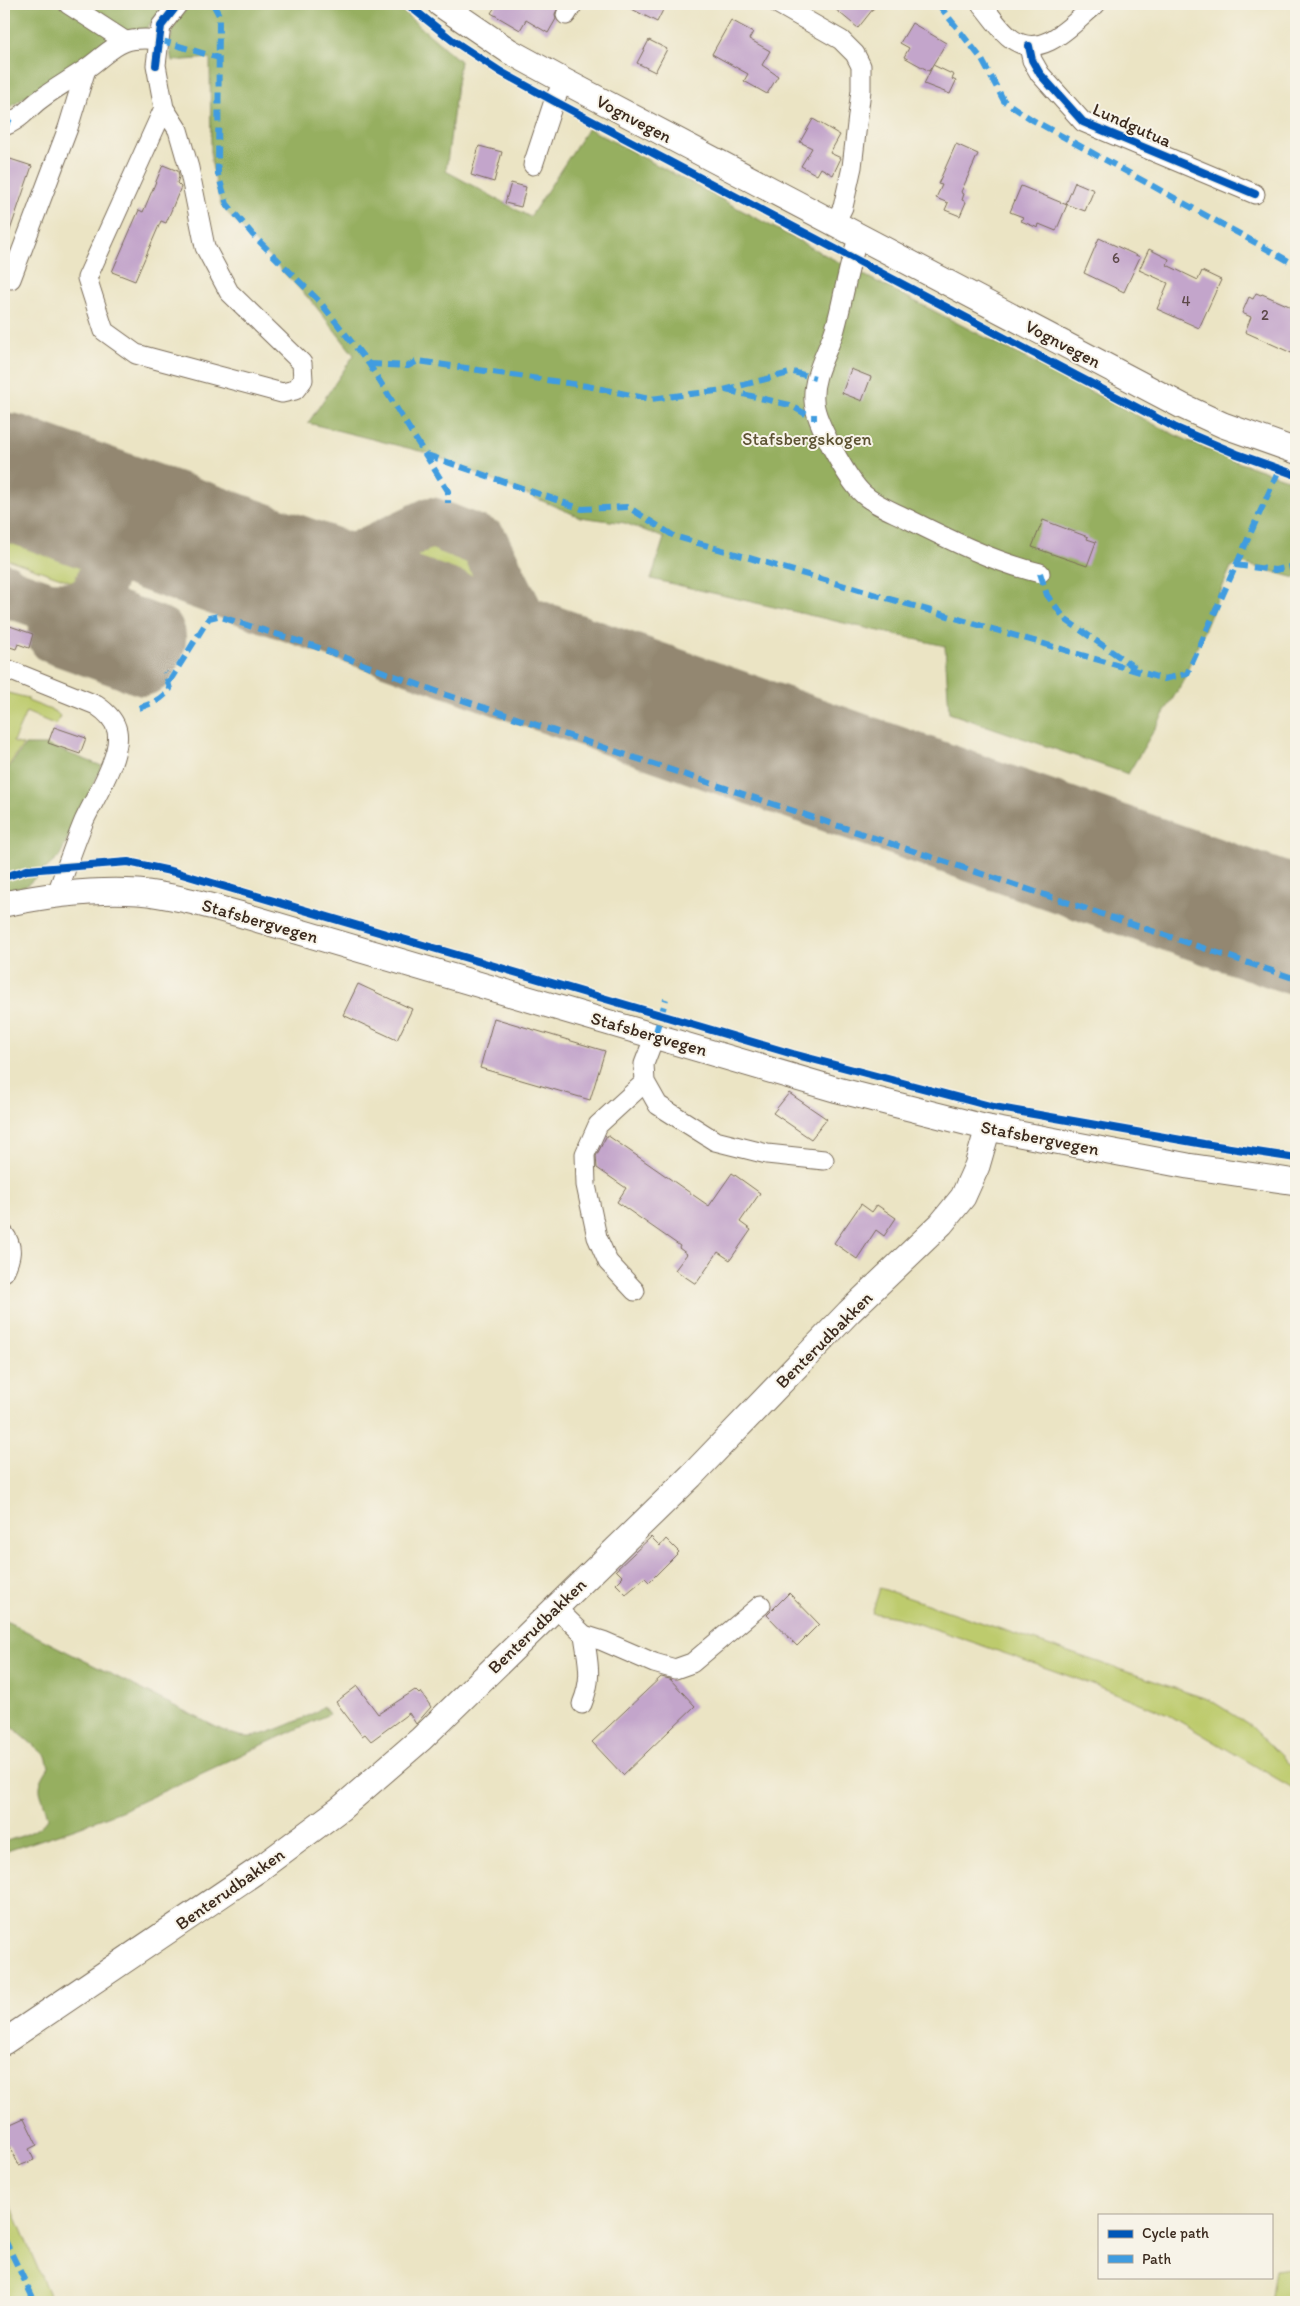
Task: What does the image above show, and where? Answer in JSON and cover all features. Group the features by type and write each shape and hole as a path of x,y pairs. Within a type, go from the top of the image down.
{"main road":[{"name":"Vognvegen","path":"440,4 509,51 564,82 1182,406 1223,425 1295,446"},
{"name":"Stafsbergvegen","path":"4,904 57,893 138,892 194,902 655,1035 838,1090 988,1128 1179,1164 1296,1182"},
{"name":"Benterudbakken","path":"4,2042 162,1937 258,1870 340,1809 421,1739 691,1476 849,1312 940,1224 963,1197 977,1166 988,1128"}],"street":[{"path":"68,4 125,41"},
{"path":"164,108 88,278 104,331 136,354 282,392 295,390 303,380 302,363 228,292 205,247 189,168 178,130 164,108 156,65 161,26 178,4"},
{"path":"778,4 841,40 855,54 861,66 861,90 852,167 843,208 834,225"},
{"path":"982,4 1008,36 1020,44 1029,46 1049,42 1096,4"},
{"path":"4,126 12,124 40,99 86,69 106,51 125,41 142,38 159,40"},
{"name":"Lundgutua","path":"1029,46 1032,60 1040,74 1083,122 1255,194"},
{"path":"4,277 11,279 68,128 86,69"},
{"path":"534,165 554,101 564,82"},
{"path":"859,237 851,258 834,329 815,378 814,402 817,417 832,446 855,485 876,504 958,545 998,561 1040,573"},
{"path":"4,668 96,705 107,712 117,730 116,744 106,780 85,818 57,893"},
{"path":"655,1035 644,1064 645,1082 658,1105 715,1141 767,1154 824,1160"},
{"path":"636,1291 608,1262 597,1237 586,1185 585,1154 598,1125 645,1082"},
{"path":"4,1234 10,1241 11,1251 9,1262 4,1272"},
{"path":"555,1607 584,1635 654,1663 675,1669 692,1663 761,1605"},
{"path":"582,1704 589,1686 589,1667 584,1635"}],"green space":[{"path":"4,4 166,4 146,29 90,58 69,66 5,111"},
{"name":"Stafsbergskogen","path":"191,4 394,4 460,61 446,171 530,217 588,128 829,257 1173,434 1232,460 1296,482 1296,578 1241,563 1231,567 1182,683 1128,774 949,713 945,646 651,579 664,538 625,523 580,517 432,454 308,423 354,355 313,303 221,206 211,160 210,58 172,61 170,52 171,37 176,23"},
{"path":"4,491 99,525 78,584 4,558"},
{"path":"422,535 481,556 526,648 333,578"},
{"path":"4,692 28,698 28,701 56,712 60,716 56,725 26,712 13,742 23,745 4,772"},
{"path":"25,745 47,745 102,766 59,857 26,886 4,891 4,774"},
{"path":"880,1588 1210,1700 1250,1725 1288,1763 1296,1768 1296,1790 1169,1715 1103,1688 958,1637 897,1617 872,1613"},
{"path":"4,1620 235,1735 248,1737 264,1734 310,1715 323,1706 329,1714 121,1811 4,1852 4,1842 34,1831 48,1818 40,1787 49,1767 46,1756 4,1720"},
{"path":"4,2189 52,2302 4,2302"},
{"path":"1296,2267 1296,2302 1271,2302 1276,2270"}],"building":[{"path":"497,4 560,4 555,14 556,19 548,33 526,20 520,30 491,13"},
{"path":"622,4 666,4 657,22"},
{"path":"829,4 877,4 858,28"},
{"path":"731,20 753,32 749,39 770,51 762,65 778,76 767,94 744,81 748,74 712,54"},
{"path":"912,23 946,43 929,71 904,57 909,48 900,43"},
{"path":"649,40 667,49 655,72 637,63"},
{"path":"933,65 954,75 952,79 956,81 950,94 924,84"},
{"path":"813,119 840,135 830,153 841,158 833,175 821,168 817,175 801,166 812,148 800,142"},
{"path":"956,144 978,154 961,192 964,194 962,200 966,202 960,216 945,210 948,203 936,198 942,185 938,184"},
{"path":"479,146 502,152 494,182 471,175"},
{"path":"4,157 32,166 6,242 4,242"},
{"path":"163,165 178,171 177,183 181,187 166,223 161,221 135,281 112,272 139,210 143,212"},
{"path":"1075,182 1094,190 1085,211 1066,204"},
{"path":"511,183 526,187 521,207 505,203"},
{"path":"1021,186 1067,205 1056,231 1039,224 1038,228 1021,221 1023,217 1010,212"},
{"path":"1099,238 1140,257 1124,292 1084,273"},
{"path":"1149,249 1169,259 1167,265 1198,280 1202,271 1221,280 1199,328 1157,309 1168,283 1139,270"},
{"path":"1256,293 1296,309 1296,355 1245,332 1251,317 1242,313 1249,297 1253,299"},
{"path":"851,369 871,377 862,401 842,393"},
{"path":"1043,520 1088,537 1087,539 1096,542 1087,566 1032,547"},
{"path":"4,624 33,634 29,648 18,644 16,649 4,645"},
{"path":"54,727 86,738 80,754 48,743"},
{"path":"358,984 412,1009 397,1040 343,1015"},
{"path":"494,1018 605,1051 590,1100 480,1068"},
{"path":"789,1093 827,1119 811,1139 773,1113"},
{"path":"607,1135 709,1206 732,1173 760,1193 740,1222 751,1230 730,1260 718,1252 696,1284 675,1270 687,1254 679,1248 680,1246 617,1202 626,1188 597,1168 596,1156"},
{"path":"861,1204 872,1212 877,1205 896,1218 884,1236 876,1230 857,1259 834,1243"},
{"path":"651,1537 660,1546 666,1539 679,1552 649,1582 645,1578 626,1594 616,1584 623,1577 616,1570"},
{"path":"789,1593 819,1624 797,1646 767,1615"},
{"path":"661,1677 670,1679 695,1706 623,1775 592,1742"},
{"path":"357,1686 378,1714 415,1690 419,1694 421,1692 431,1707 416,1724 409,1713 371,1741 365,1734 362,1736 336,1702"},
{"path":"24,2118 37,2145 29,2149 34,2160 19,2166 9,2144 4,2147 4,2127"}],"taxiway":[{"path":"4,588 7,592 48,606 81,607 97,593 116,535 126,524 134,521"},
{"path":"304,582 431,522 484,543 546,668"},
{"path":"55,624 52,636 54,639 144,671 148,669 160,646 160,632 102,610 97,605 97,593"}],"runway":[{"path":"4,475 546,668 1296,931"}],"marked path":[{"path":"213,4 219,15 218,174 227,204 253,235 320,302 369,364 448,491 448,503"},
{"path":"938,4 981,58 1004,101 1031,119 1296,265"},
{"path":"159,40 219,58"},
{"path":"4,119 11,123"},
{"path":"369,364 408,366 418,361 587,386 650,399 724,390 793,372 815,378"},
{"path":"726,390 790,405 811,417 817,417"},
{"path":"427,455 582,509 628,507 674,536 1164,679 1187,674 1279,470"},
{"path":"1235,565 1275,570 1296,566"},
{"path":"1040,573 1047,595 1066,620 1137,669"},
{"path":"169,682 209,618 218,616 311,645 441,693 1296,979"},
{"path":"139,708 160,699 170,689 165,672"},
{"path":"655,1035 666,999"},
{"path":"4,2238 35,2302"}],"cycle path":[{"path":"156,65 161,26 178,4"},
{"path":"407,4 452,40 501,72 554,101 1176,428 1237,454 1296,475"},
{"path":"1029,46 1032,60 1040,74 1083,122 1255,194"},
{"path":"4,877 27,870 128,862 175,872 793,1054 994,1107 1204,1144 1296,1158"}]}
